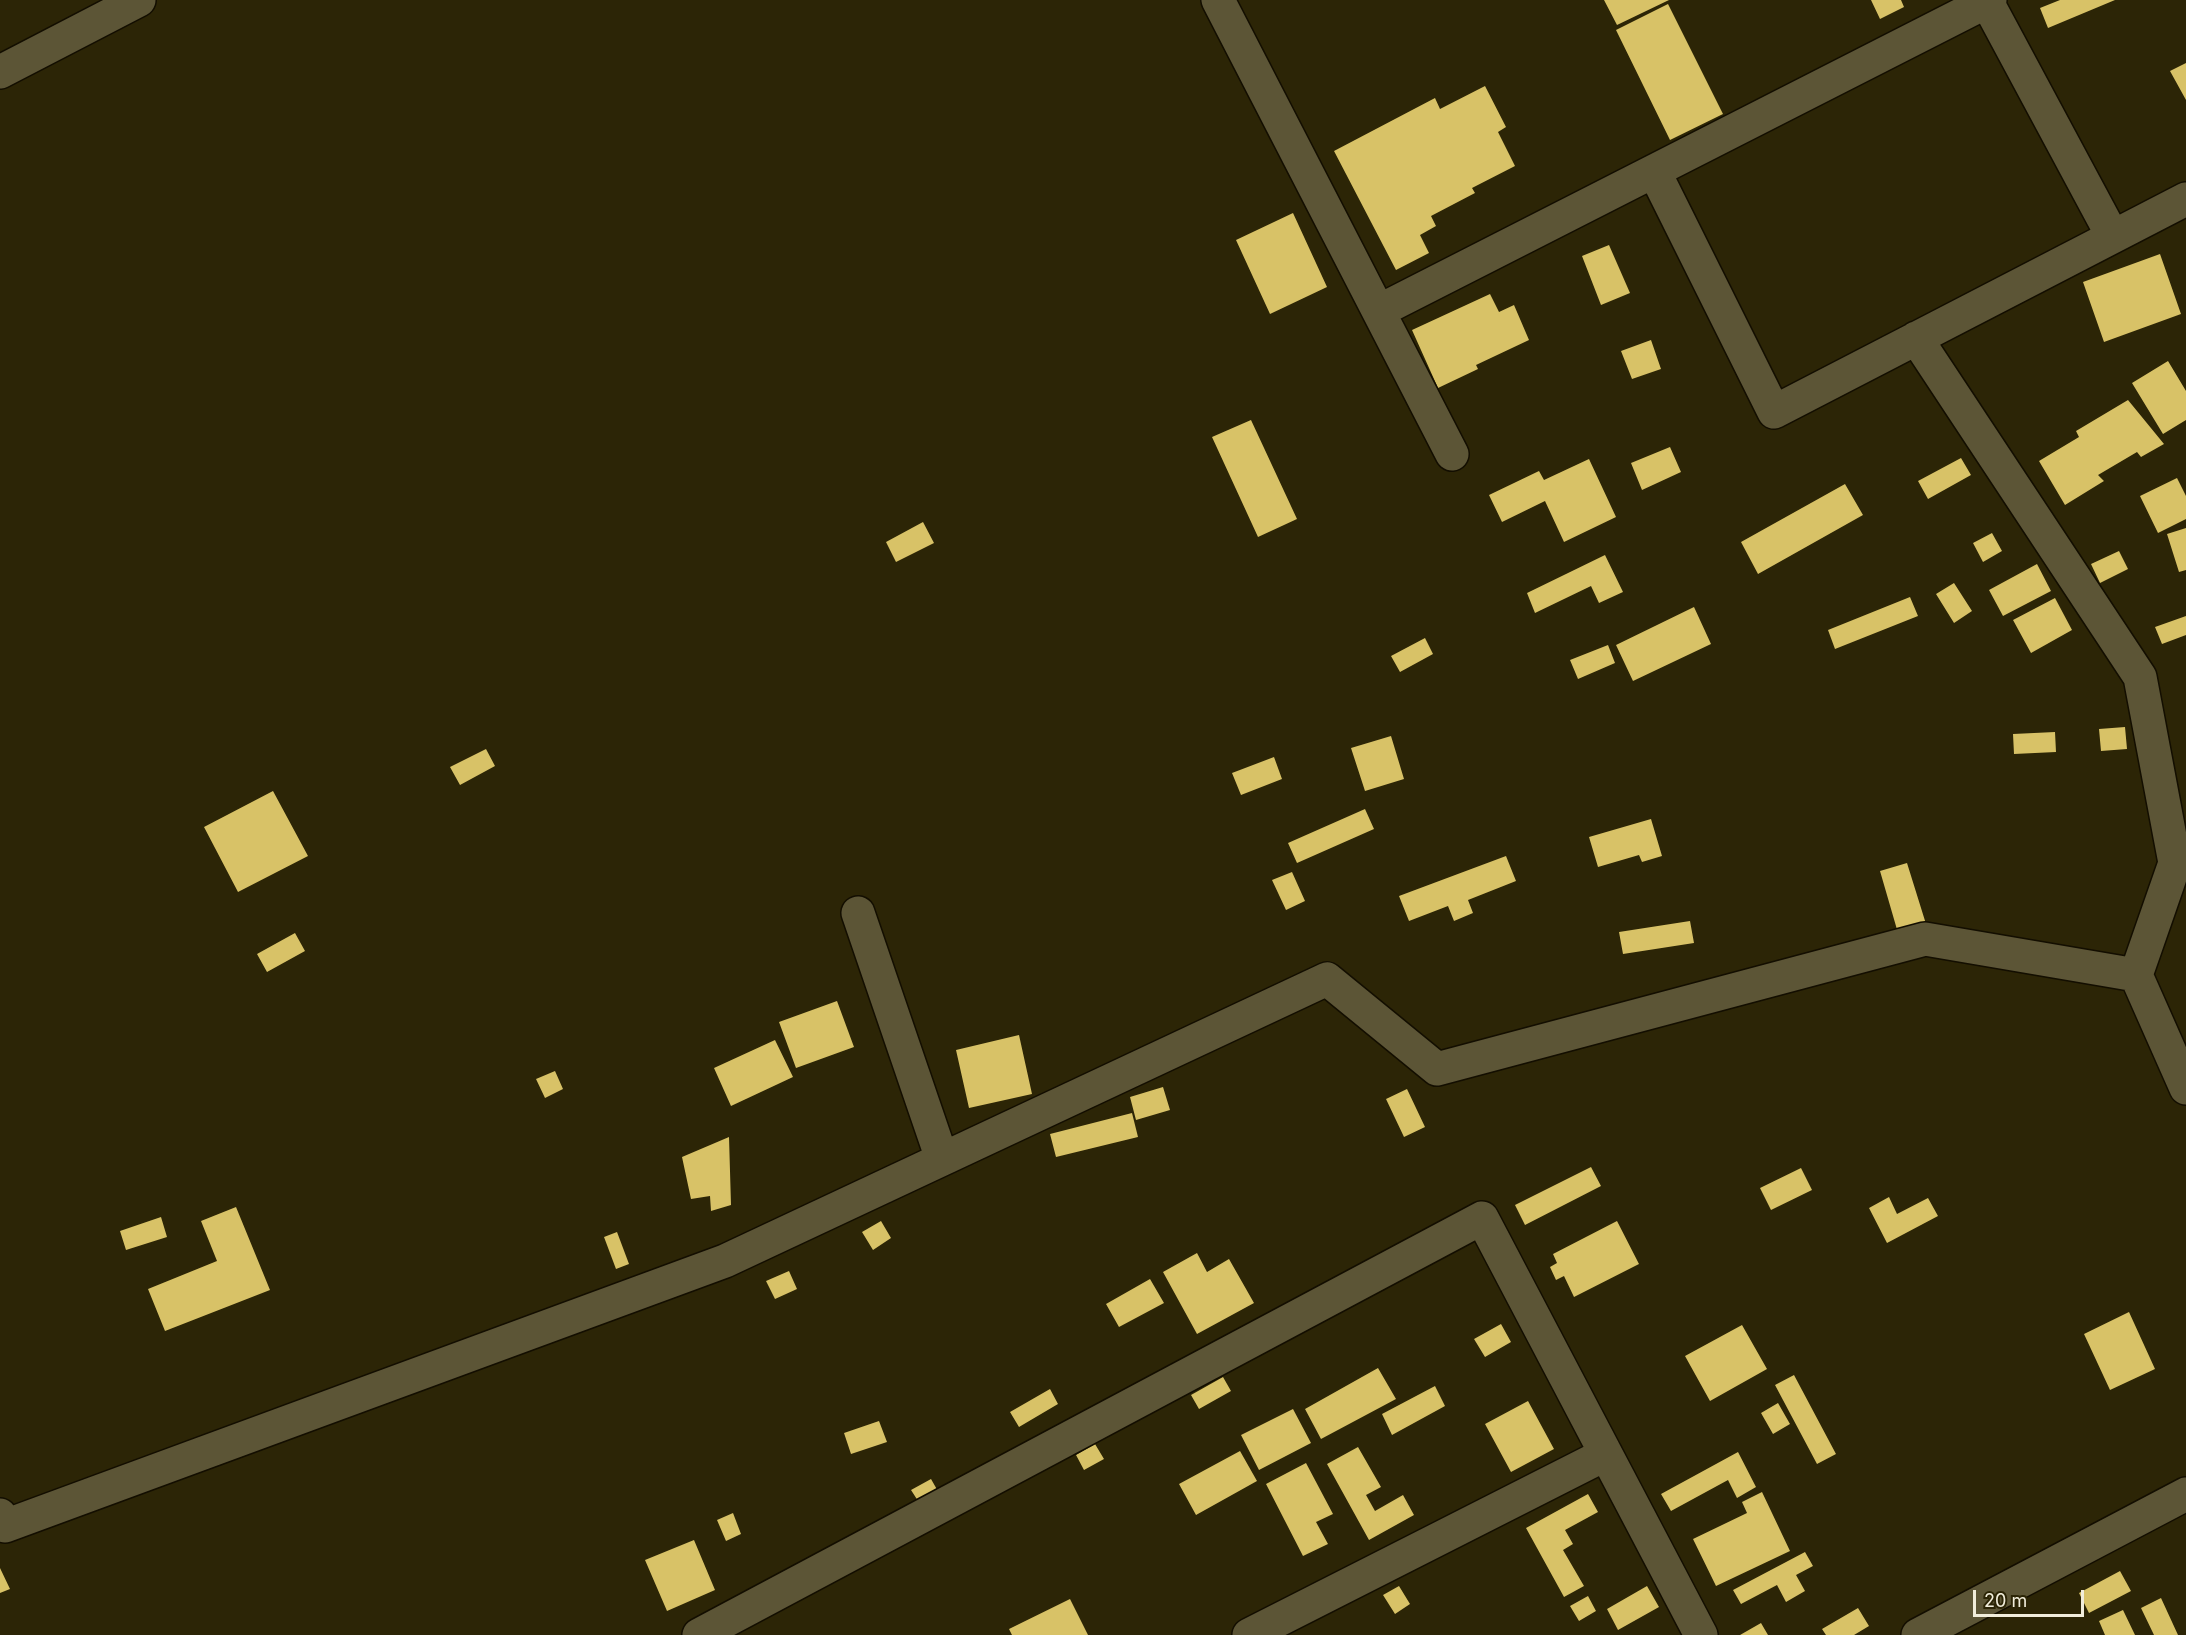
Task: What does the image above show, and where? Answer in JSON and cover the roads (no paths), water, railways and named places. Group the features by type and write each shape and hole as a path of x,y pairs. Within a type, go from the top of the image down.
{"street":[{"path":"0,72 139,0"},
{"path":"1218,0 1452,454"},
{"path":"1379,311 1988,0 2112,235"},
{"path":"1654,171 1774,412 2112,235 2186,199"},
{"path":"1916,338 2140,678 2180,863 2136,975 2186,1088"},
{"path":"858,913 942,1160"},
{"path":"0,1515 5,1526 725,1261 1327,979 1437,1070 1925,939 2136,975"},
{"path":"699,1635 1482,1218 1701,1635"},
{"path":"1249,1635 1606,1454"},
{"path":"1918,1635 2186,1494"}]}
